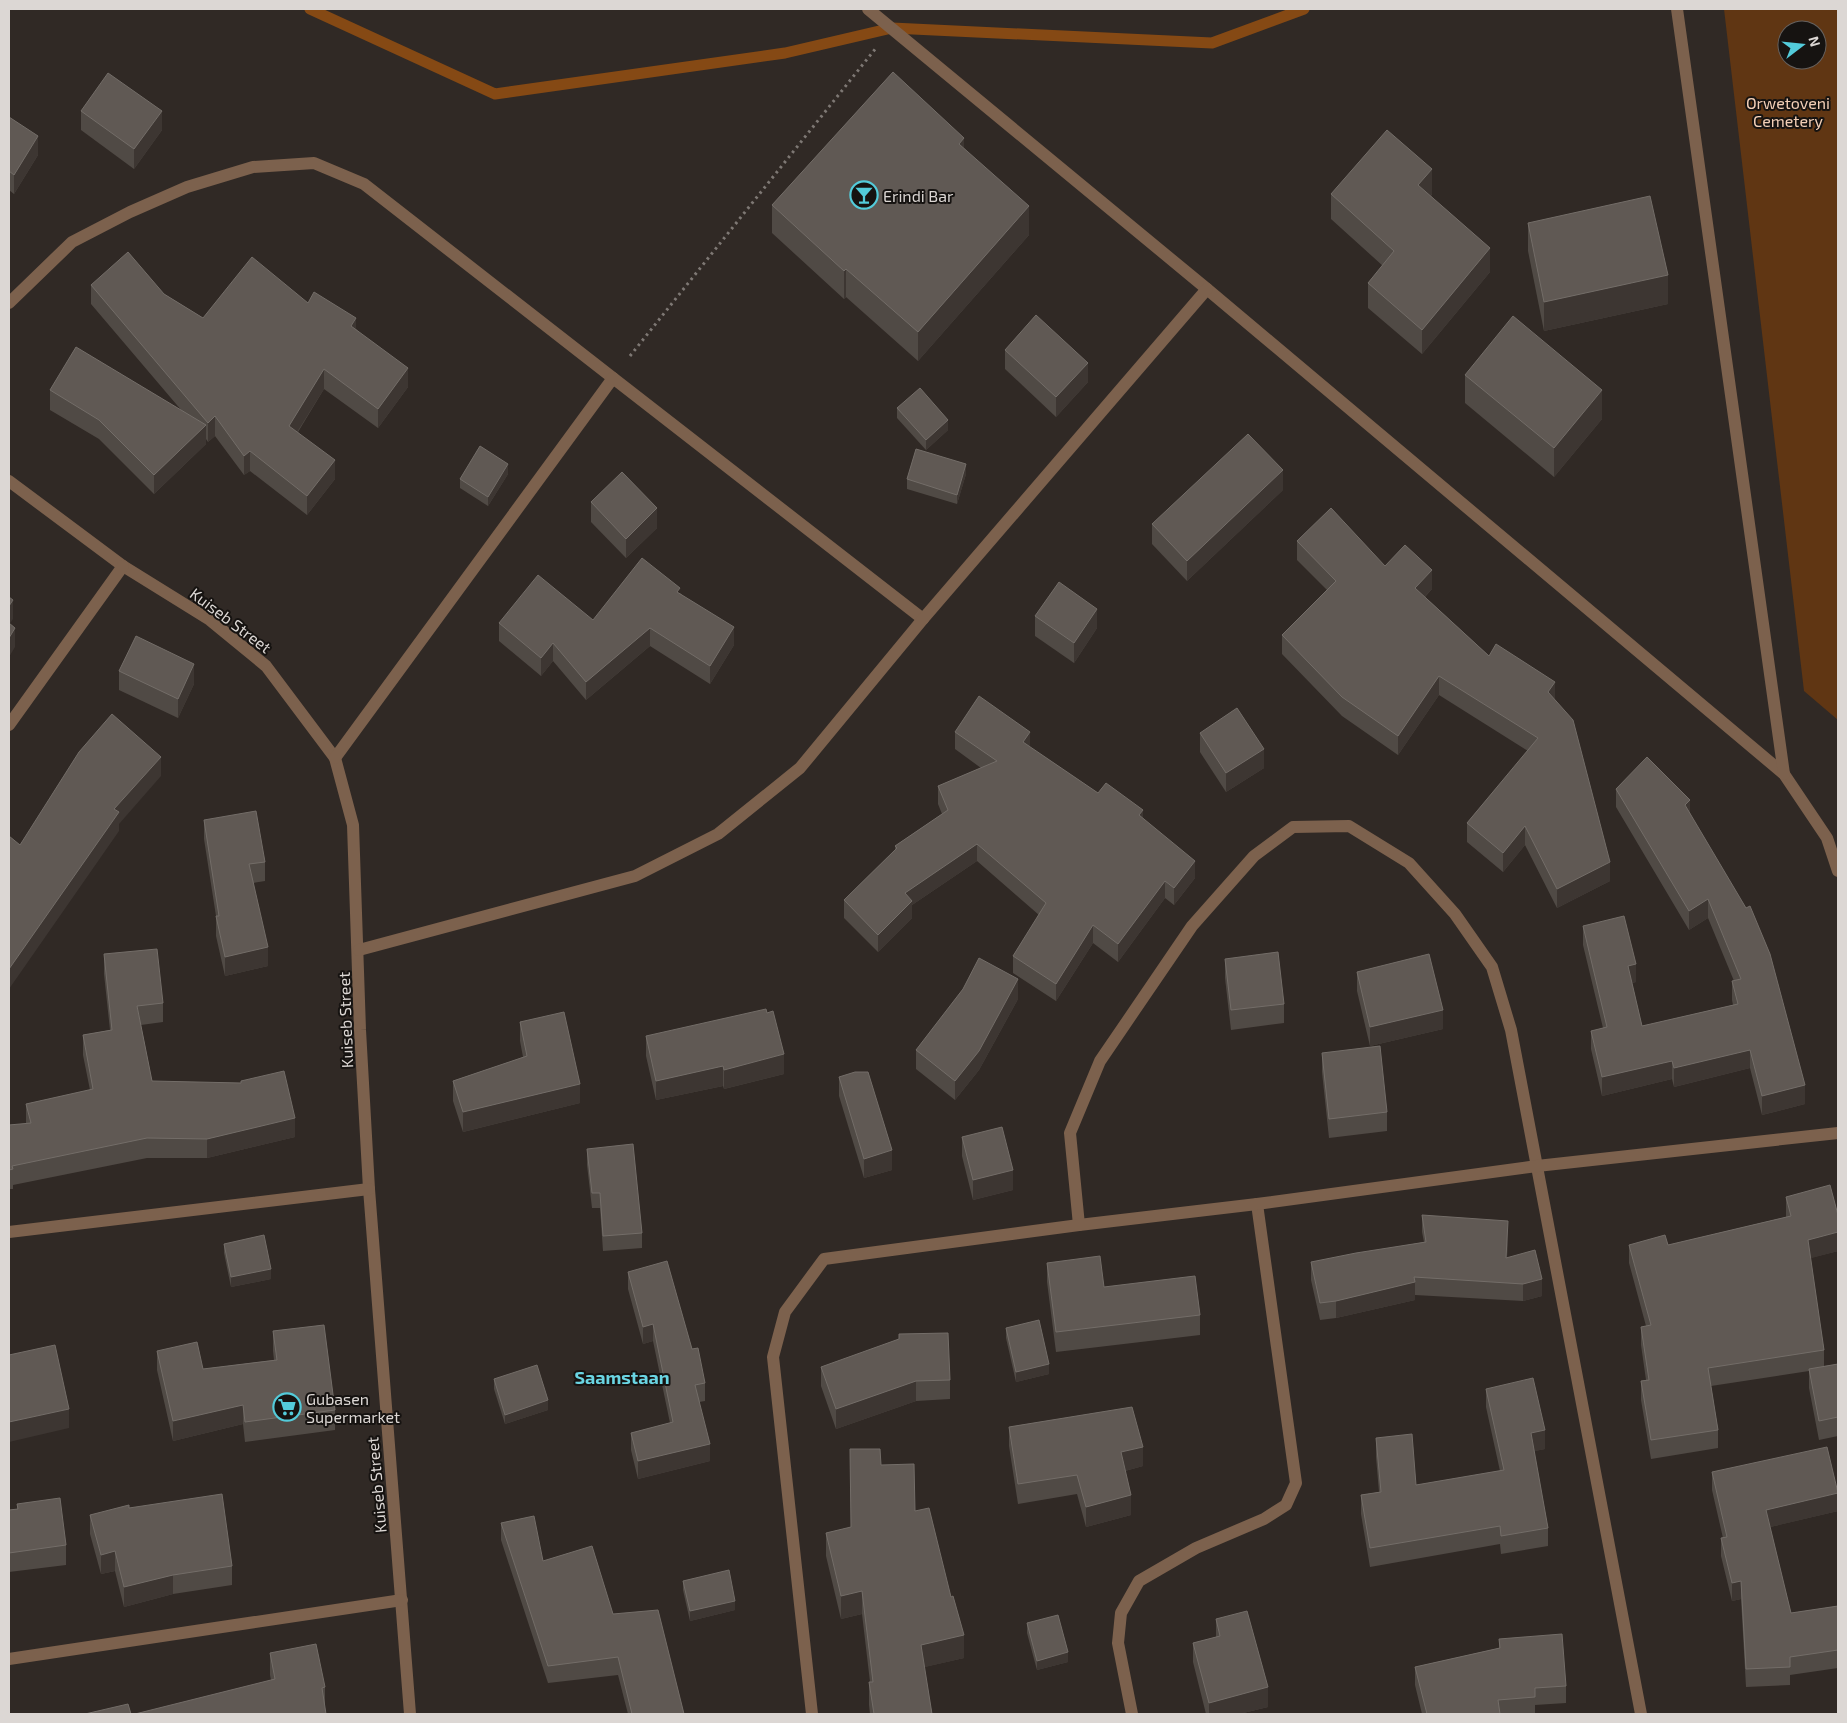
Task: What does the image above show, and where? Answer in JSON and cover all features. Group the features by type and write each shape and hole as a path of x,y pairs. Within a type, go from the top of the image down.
{"street":[{"path":"868,9 1207,289 1784,774 1827,838 1838,871"},
{"path":"1678,9 1784,774"},
{"path":"9,303 72,242 130,212 187,187 253,168 314,163 364,184 923,619"},
{"path":"359,950 635,876 718,834 800,768 923,619 1207,289"},
{"path":"336,758 613,378"},
{"name":"Kuiseb Street","path":"9,481 123,566 210,620 266,666 336,758 354,825 360,1030 369,1188 410,1714"},
{"path":"9,725 123,566"},
{"path":"1079,1225 1070,1133 1100,1061 1192,926 1254,856 1293,827 1349,826 1409,863 1455,914 1492,967 1511,1030 1641,1714"},
{"path":"812,1714 773,1357 786,1312 824,1259 1537,1166 1838,1133"},
{"path":"9,1232 369,1188"},
{"path":"1132,1714 1118,1643 1121,1613 1139,1581 1196,1548 1264,1519 1286,1506 1296,1483 1257,1204"},
{"path":"9,1659 402,1600"}],"path":[{"path":"613,378 892,28"}],"green space":[{"name":"Orwetoveni Cemetery","path":"1724,9 1838,9 1838,720 1804,691"}],"building":[{"path":"893,72 964,138 959,144 1029,206 918,332 846,269 844,271 772,205"},
{"path":"108,73 162,111 134,149 81,111"},
{"path":"9,117 38,136 14,175 9,171"},
{"path":"1387,130 1432,169 1418,185 1490,248 1422,330 1368,283 1394,251 1331,194"},
{"path":"1650,196 1668,275 1544,302 1528,223"},
{"path":"128,252 164,294 203,318 252,257 308,303 314,292 356,318 351,326 408,368 378,409 324,369 289,426 335,460 307,496 250,451 244,456 215,416 208,423 91,285"},
{"path":"1036,315 1088,363 1056,397 1005,350"},
{"path":"1513,316 1602,390 1554,448 1465,375"},
{"path":"76,347 206,425 154,475 99,420 50,390"},
{"path":"920,388 948,420 926,440 897,408"},
{"path":"1248,434 1283,470 1187,561 1152,524"},
{"path":"480,446 508,464 488,497 460,479"},
{"path":"916,449 966,464 957,495 907,479"},
{"path":"622,472 657,508 626,539 591,502"},
{"path":"1331,508 1385,566 1405,545 1432,570 1415,588 1489,656 1496,644 1555,682 1548,692 1573,720 1610,862 1557,889 1525,826 1503,853 1467,823 1538,738 1439,676 1398,736 1342,697 1282,635 1336,581 1297,541"},
{"path":"642,558 680,588 677,592 734,627 710,666 650,628 586,682 553,643 541,658 499,623 538,575 593,620"},
{"path":"1059,582 1097,609 1074,643 1035,616"},
{"path":"9,597 13,600 9,606"},
{"path":"9,623 15,628 9,638"},
{"path":"136,636 194,664 178,699 119,671"},
{"path":"979,696 1030,732 1023,742 1098,793 1106,783 1143,810 1139,815 1195,861 1174,888 1165,881 1118,944 1093,925 1056,984 1013,956 1046,903 977,844 905,893 912,901 878,935 844,900 897,848 895,846 948,810 938,786 997,761 955,732"},
{"path":"1237,708 1264,749 1226,773 1200,733"},
{"path":"112,714 161,757 114,809 119,812 9,969 9,836 20,845 79,752"},
{"path":"1647,757 1690,800 1685,805 1746,908 1750,906 1770,954 1805,1085 1762,1096 1750,1050 1674,1068 1672,1061 1602,1077 1591,1031 1607,1027 1583,926 1624,916 1636,964 1628,966 1642,1026 1738,1004 1732,981 1741,979 1708,899 1689,911 1616,789"},
{"path":"256,811 265,862 249,864 268,947 225,957 216,916 219,916 204,820"},
{"path":"157,949 163,1003 137,1006 152,1081 241,1083 241,1081 284,1071 295,1118 207,1139 147,1138 12,1166 13,1169 9,1170 9,1125 31,1123 26,1104 93,1089 83,1035 112,1030 104,954"},
{"path":"1278,952 1284,1004 1231,1010 1225,959"},
{"path":"1429,954 1443,1010 1370,1027 1357,972"},
{"path":"979,958 1018,979 979,1051 955,1081 916,1050 963,989"},
{"path":"766,1009 767,1013 773,1011 784,1054 724,1070 723,1066 656,1081 646,1036"},
{"path":"564,1012 580,1084 463,1112 453,1081 527,1056 520,1022"},
{"path":"1380,1046 1387,1112 1329,1119 1322,1053"},
{"path":"855,1072 868,1072 892,1150 864,1159 839,1077"},
{"path":"1002,1127 1013,1170 973,1180 962,1137"},
{"path":"633,1144 642,1233 603,1236 600,1193 592,1193 587,1149"},
{"path":"1830,1185 1838,1215 1838,1232 1808,1240 1824,1350 1708,1368 1718,1430 1651,1440 1641,1381 1649,1380 1641,1327 1651,1325 1629,1245 1665,1235 1668,1245 1791,1216 1786,1197"},
{"path":"1422,1215 1508,1221 1506,1258 1535,1250 1542,1279 1523,1284 1414,1277 1415,1282 1336,1301 1320,1303 1311,1262 1426,1242"},
{"path":"264,1235 271,1269 231,1277 224,1244"},
{"path":"1100,1256 1104,1287 1195,1276 1200,1315 1056,1332 1047,1263"},
{"path":"667,1261 692,1349 698,1348 705,1383 695,1385 710,1444 638,1461 631,1433 673,1422 653,1324 643,1327 628,1272"},
{"path":"1039,1320 1049,1364 1016,1372 1006,1328"},
{"path":"324,1325 335,1410 245,1422 243,1405 173,1421 157,1351 197,1342 203,1369 277,1360 273,1331"},
{"path":"948,1333 950,1380 916,1381 836,1409 821,1367 899,1339 899,1334"},
{"path":"55,1345 69,1409 9,1422 9,1355"},
{"path":"1838,1364 1838,1417 1819,1421 1809,1369"},
{"path":"537,1365 548,1400 505,1415 494,1379"},
{"path":"1533,1378 1545,1430 1531,1433 1548,1528 1501,1536 1500,1526 1370,1548 1361,1495 1381,1492 1376,1438 1412,1434 1416,1485 1504,1470 1486,1389"},
{"path":"1132,1407 1143,1447 1121,1452 1131,1495 1086,1507 1077,1475 1018,1484 1009,1427"},
{"path":"1827,1447 1838,1493 1766,1510 1791,1613 1838,1606 1838,1650 1790,1657 1790,1667 1746,1669 1741,1581 1732,1583 1721,1538 1727,1537 1712,1472"},
{"path":"850,1449 880,1449 881,1465 914,1464 915,1511 929,1508 951,1597 953,1596 964,1635 921,1645 932,1714 874,1714 869,1682 873,1682 862,1591 841,1596 826,1533 851,1527"},
{"path":"222,1494 232,1566 173,1575 124,1587 115,1551 101,1555 90,1515 129,1505 129,1508"},
{"path":"60,1498 66,1545 9,1553 9,1510 18,1509 17,1504"},
{"path":"534,1516 543,1561 592,1546 613,1614 658,1610 684,1714 632,1714 618,1657 548,1666 501,1523"},
{"path":"729,1570 735,1601 690,1611 683,1581"},
{"path":"1247,1611 1268,1687 1209,1703 1193,1643 1220,1636 1216,1619"},
{"path":"1058,1615 1068,1652 1037,1661 1027,1623"},
{"path":"1562,1634 1566,1686 1535,1688 1535,1697 1498,1700 1500,1714 1427,1714 1415,1667 1500,1648 1499,1639"},
{"path":"316,1644 325,1687 322,1688 326,1714 135,1714 275,1679 270,1653"},
{"path":"128,1704 131,1714 85,1714"}],"waterway":[{"path":"310,9 495,94 785,53 892,28 1212,43 1304,9"}],"place":[{"name":"Erindi Bar","path":"864,195"},
{"name":"Gubasen Supermarket","path":"287,1407"}],"district":[{"name":"Saamstaan","path":"622,1377"}]}
